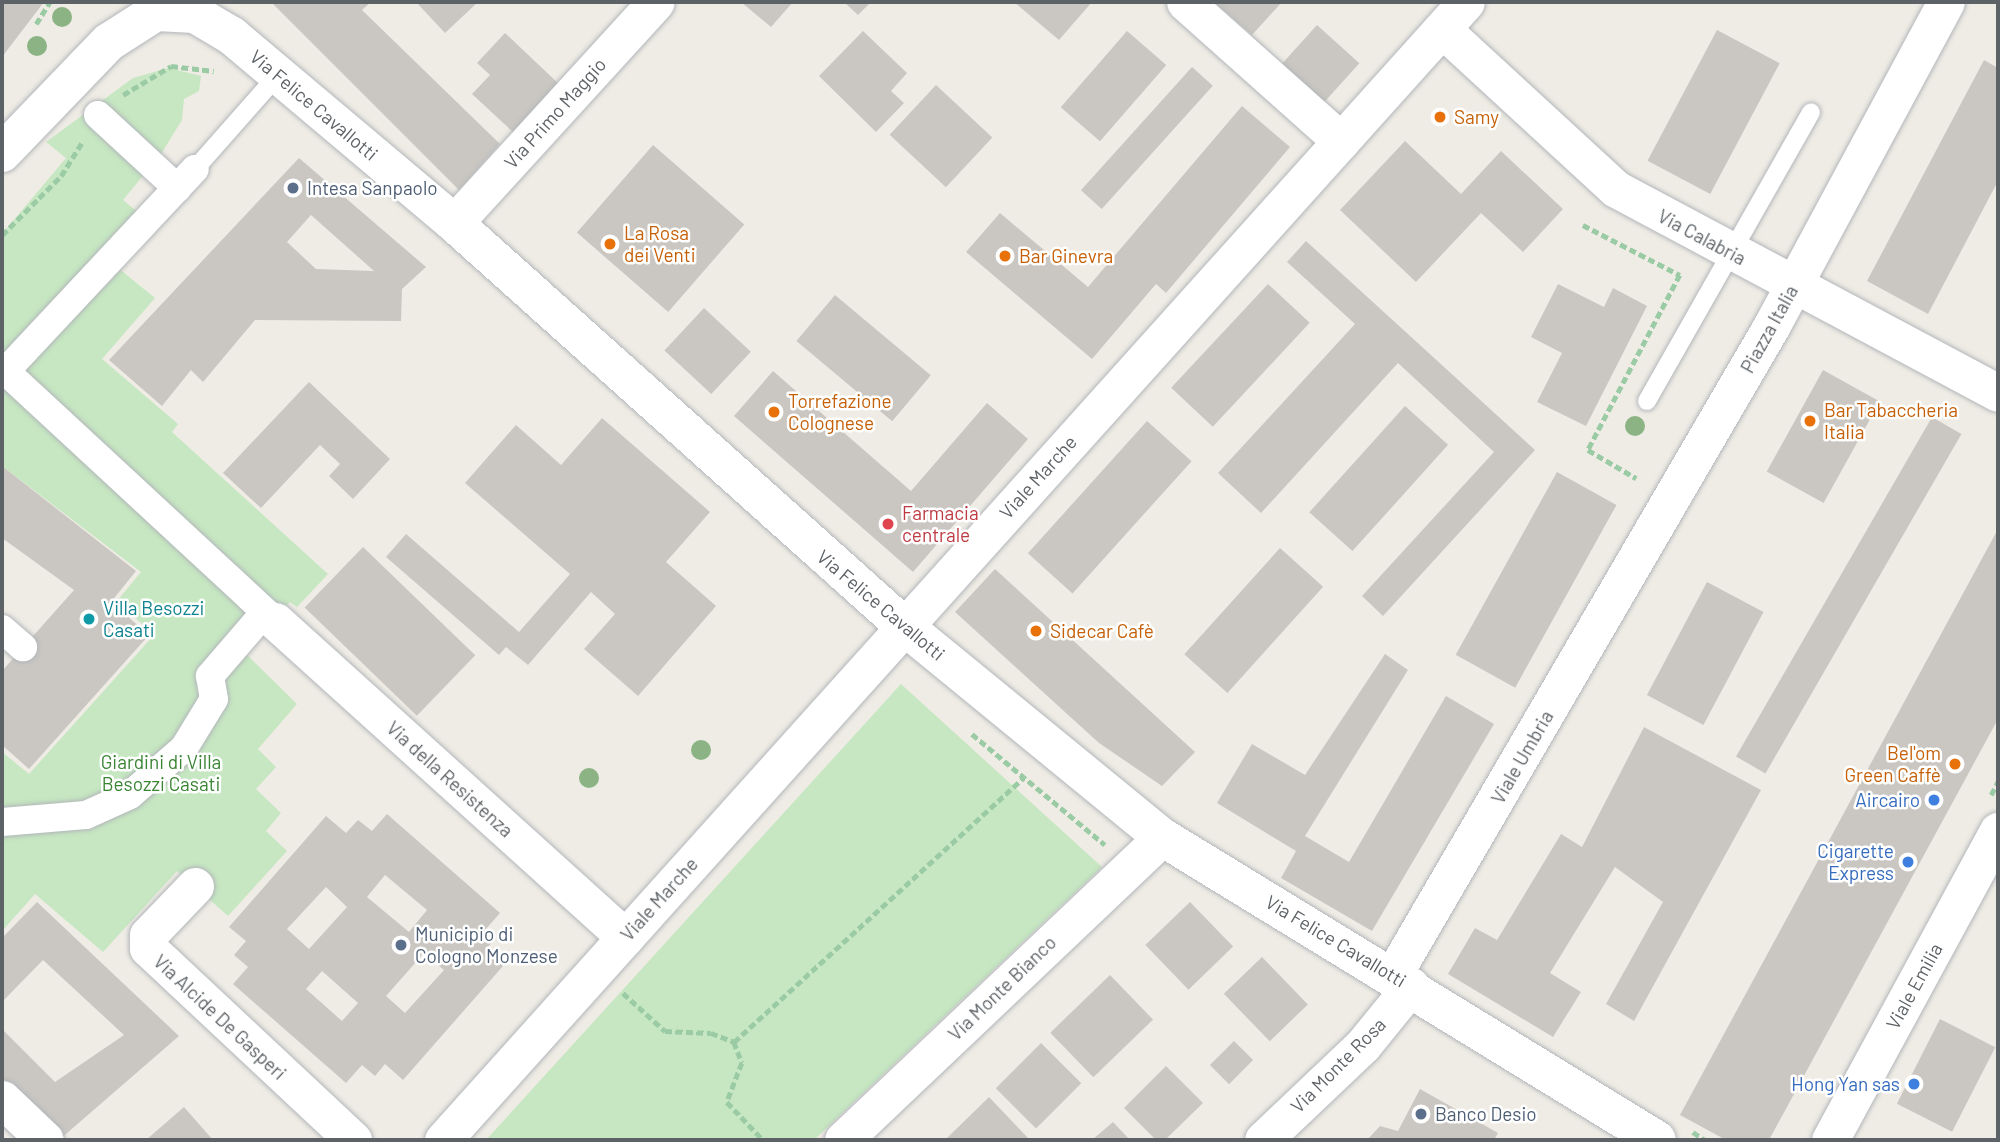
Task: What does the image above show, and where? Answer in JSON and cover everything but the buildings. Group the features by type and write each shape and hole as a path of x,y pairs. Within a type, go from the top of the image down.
{"street":[{"name":"Via Primo Maggio","path":"454,223 656,2"},
{"path":"1185,2 1341,141"},
{"name":"Viale Marche","path":"443,1140 1466,2"},
{"name":"Piazza Italia","path":"1650,539 1947,2"},
{"name":"Via Felice Cavallotti","path":"153,7 195,14 278,75 454,223 904,626 1162,837 1402,981 1657,1140"},
{"path":"2,153 108,42 153,7"},
{"name":"Via Calabria","path":"1442,29 1616,189 1792,286 1998,393"},
{"path":"2,822 86,815 130,795 184,748 214,699 210,676 270,616 3,371 186,179 98,115"},
{"name":"Viale Umbria","path":"1402,981 1650,539"},
{"name":"Via della Resistenza","path":"270,616 625,937"},
{"name":"Viale Emilia","path":"1830,1140 1998,831"},
{"name":"Via Monte Bianco","path":"843,1140 1162,837"},
{"name":"Via Alcide De Gasperi","path":"195,886 148,934 148,948 353,1140"},
{"name":"Via Monte Rosa","path":"1263,1140 1363,1045 1402,981"},
{"path":"2,1099 45,1140"}],"lane":[{"path":"186,179 278,75"},
{"path":"1647,401 1811,111"}],"path":[{"path":"36,24 50,2"},
{"path":"1583,225 1679,275 1588,450 1636,478"},
{"path":"734,1042 1023,778"},
{"path":"596,969 665,1031 711,1033 734,1042 742,1063 727,1102 762,1140"}],"green space":[{"name":"Giardini di Villa Besozzi Casati","path":"168,68 201,76 199,91 184,99 182,120 161,154 123,200 145,218 112,263 155,298 102,359 178,424 172,432 328,574 297,607 290,602 244,652 297,704 258,749 276,767 256,789 281,813 266,831 287,851 228,916 177,871 103,952 35,894 2,931 2,752 29,774 154,635 117,601 141,572 2,466 2,234 66,158 46,142 133,78"},
{"path":"901,684 1102,867 814,1140 486,1140"}],"place":[{"name":"Samy","path":"1440,117"},
{"name":"Intesa Sanpaolo","path":"293,188"},
{"name":"La Rosa dei Venti","path":"610,244"},
{"name":"Bar Ginevra","path":"1005,256"},
{"name":"Torrefazione Colognese","path":"774,412"},
{"name":"Bar Tabaccheria Italia","path":"1810,421"},
{"name":"Farmacia centrale","path":"888,524"},
{"name":"Villa Besozzi Casati","path":"89,619"},
{"name":"Sidecar Cafè","path":"1036,631"},
{"name":"Bel'om Green Caffè","path":"1955,764"},
{"name":"Aircairo","path":"1934,800"},
{"name":"Cigarette Express","path":"1908,862"},
{"name":"Municipio di Cologno Monzese","path":"401,945"},
{"name":"Hong Yan sas","path":"1914,1084"},
{"name":"Banco Desio","path":"1421,1114"}]}
